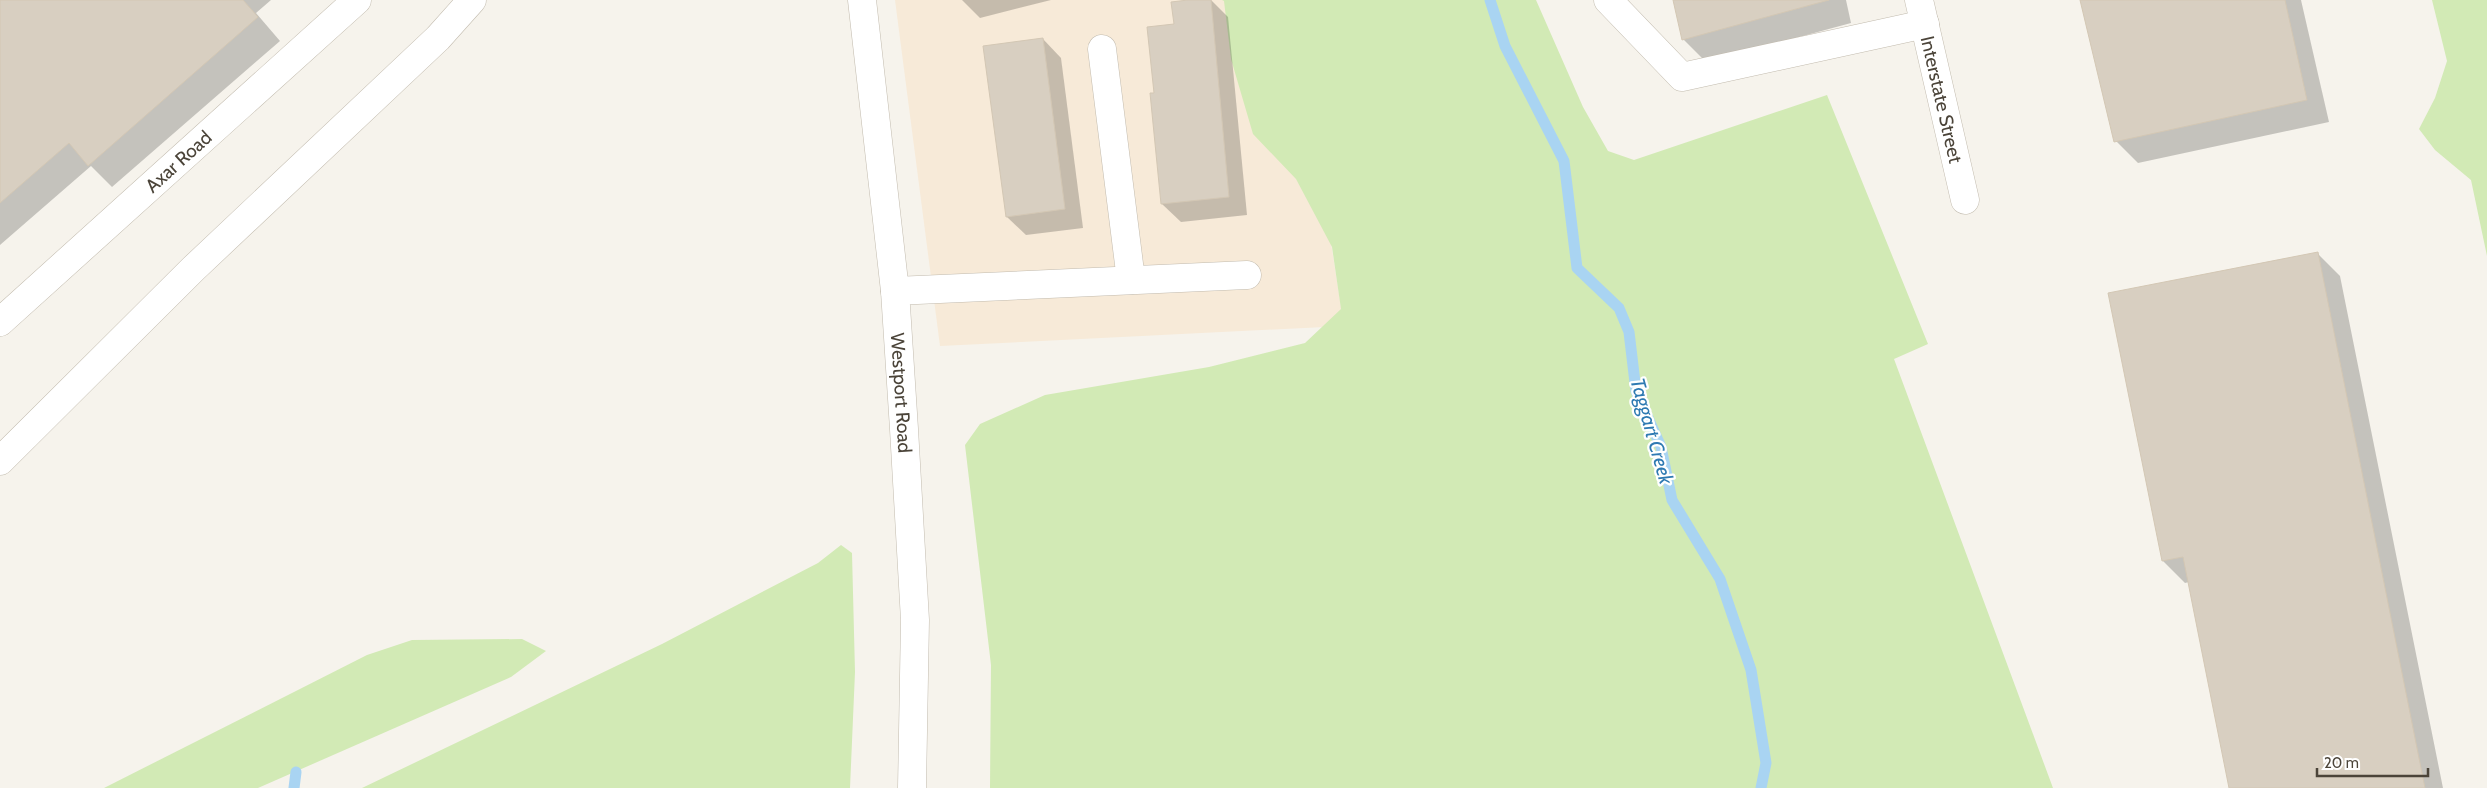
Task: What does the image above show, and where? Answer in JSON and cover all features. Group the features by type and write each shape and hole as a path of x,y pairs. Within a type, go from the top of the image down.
{"street":[{"name":"Axar Road","path":"0,322 357,0"},
{"path":"0,461 193,269 438,38 472,0"},
{"name":"Westport Road","path":"862,0 895,291 915,620 912,788"},
{"path":"1608,0 1682,77 1922,12"},
{"name":"Interstate Street","path":"1922,12 1965,200"},
{"path":"1102,49 1131,280"},
{"path":"895,291 1247,275"}],"shaded area":[{"path":"895,0 1293,0 1344,326 940,346"}],"green space":[{"path":"1222,0 1536,0 1583,107 1608,151 1634,160 1827,95 1928,344 1894,359 2053,788 990,788 991,665 965,445 980,424 1045,395 1209,367 1305,343 1341,309 1332,247 1296,179 1253,134 1231,59 1224,1"},
{"path":"2432,0 2487,0 2487,256 2471,180 2435,150 2419,129 2435,98 2447,61"},
{"path":"841,545 852,553 855,672 850,788 362,788 662,644 818,563"},
{"path":"522,639 546,651 511,677 258,788 104,788 367,655 412,640"}],"building":[{"path":"0,0 243,0 258,17 88,166 69,143 0,203"},
{"path":"1211,0 1229,197 1161,204 1150,93 1154,93 1147,27 1174,24 1171,2"},
{"path":"1673,0 1829,0 1682,40"},
{"path":"2080,0 2285,0 2307,100 2114,142"},
{"path":"1043,38 1065,209 1006,217 983,46"},
{"path":"2318,252 2425,788 2229,788 2183,557 2162,561 2108,293"}],"waterway":[{"name":"Taggart Creek","path":"1490,0 1505,46 1564,161 1577,268 1619,308 1629,332 1636,391 1661,447 1672,500 1720,579 1751,670 1766,763 1761,788"},
{"path":"294,788 296,772"}]}
